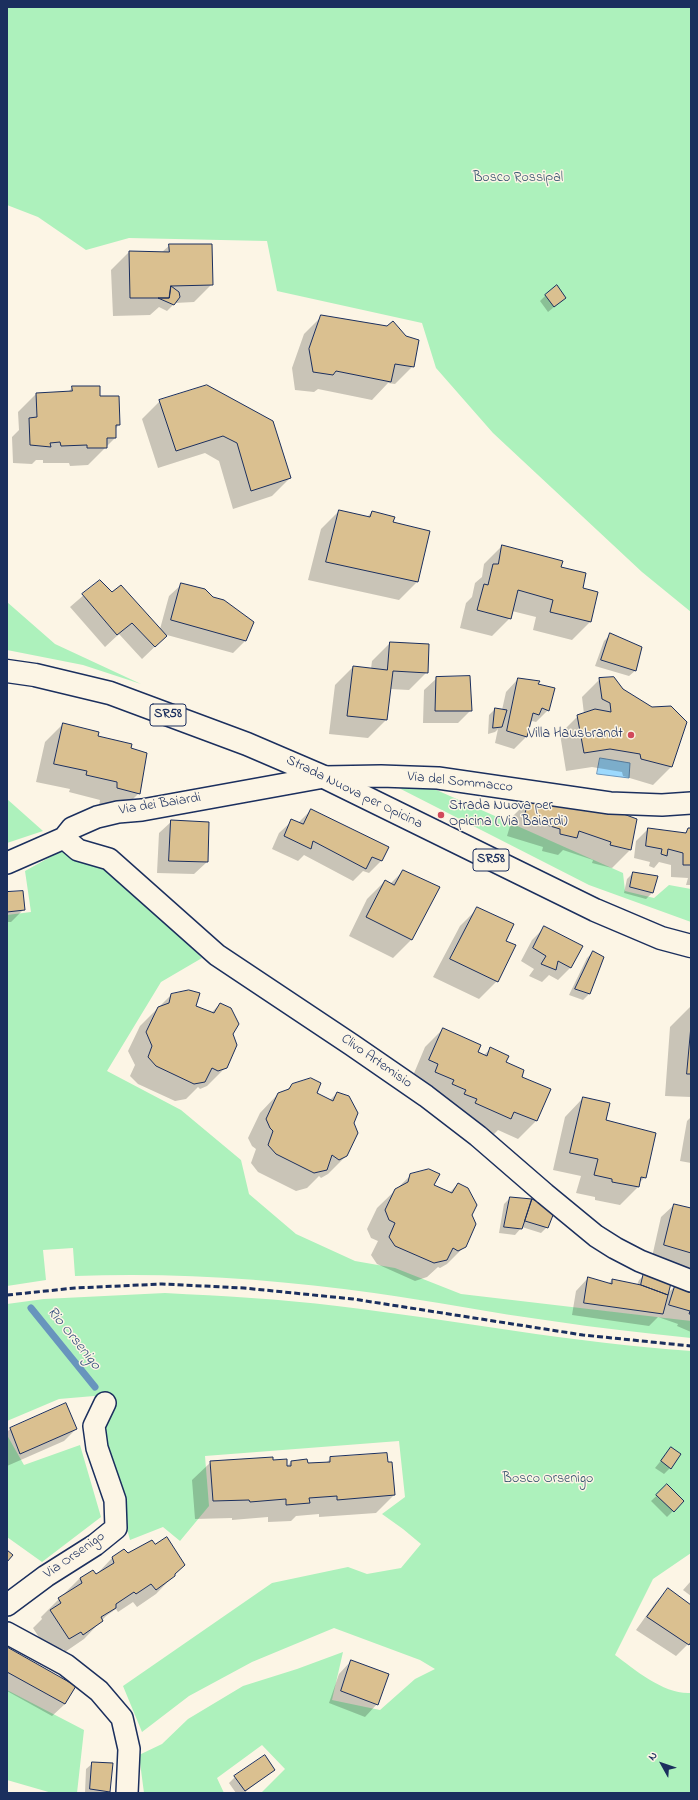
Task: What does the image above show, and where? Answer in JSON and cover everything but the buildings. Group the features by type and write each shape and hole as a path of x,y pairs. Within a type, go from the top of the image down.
{"main road":[{"name":"Strada Nuova per Opicina","path":"7,671 35,675 110,693 247,744 324,777 595,910 661,938 691,946"}],"street":[{"name":"Via del Sommacco","path":"324,777 381,776 438,778 610,803 662,805 691,803"},
{"name":"Via dei Baiardi","path":"7,864 64,838 72,828 97,817 118,812 142,810 324,777"},
{"name":"Clivo Artemisio","path":"64,838 78,850 109,859 216,955 426,1096 478,1136 596,1236 614,1248 640,1261 691,1282"},
{"name":"Via Orsenigo","path":"7,1605 46,1576 95,1545 116,1528 115,1500 97,1448 94,1426 104,1403"},
{"path":"7,1633 66,1665 99,1691 122,1718 128,1749 127,1793"}],"green space":[{"name":"Bosco Rossipal","path":"7,7 691,7 691,612 642,572 493,433 436,368 422,323 277,291 267,241 129,238 86,250 38,217 7,205"},
{"path":"7,602 55,644 141,684 83,665 7,650"},
{"path":"389,783 423,784 623,873 625,891 654,898 669,885 691,889 691,922 589,885"},
{"path":"7,799 43,831 7,843"},
{"path":"63,850 107,867 202,958 161,982 107,1071 181,1110 241,1160 249,1194 296,1234 355,1261 395,1268 461,1294 691,1321 691,1338 569,1324 396,1296 262,1280 150,1275 75,1276 73,1248 43,1250 46,1280 7,1286 7,915 31,912 25,871"},
{"name":"Bosco Orsenigo","path":"165,1293 251,1298 316,1304 602,1343 691,1351 691,1553 653,1579 615,1655 641,1674 661,1686 681,1693 691,1693 691,1793 261,1793 285,1769 262,1745 217,1778 224,1793 144,1793 139,1755 162,1744 188,1719 243,1686 297,1669 343,1652 332,1700 380,1710 415,1679 435,1669 420,1660 334,1628 252,1662 189,1696 142,1732 123,1686 272,1583 348,1567 367,1574 401,1568 421,1544 382,1514 405,1497 399,1441 205,1456 209,1506 180,1541 163,1527 130,1540 102,1435 115,1406 94,1396 59,1399 7,1421 7,1304 44,1299"},
{"path":"7,1435 24,1465 80,1445 101,1517 42,1562 7,1537"},
{"path":"7,1690 84,1730 77,1793 52,1793 7,1780"}],"water":[{"path":"600,758 630,763 629,778 597,774"}],"waterway":[{"name":"Rio Orsenigo","path":"31,1308 95,1387"}],"railway":[{"path":"7,1295 75,1288 162,1284 244,1288 353,1299 583,1335 691,1346"}],"place":[{"name":"Villa Hausbrandt","path":"631,735"},
{"name":"Strada Nuova per Opicina (Via Baiardi)","path":"441,815"}]}
